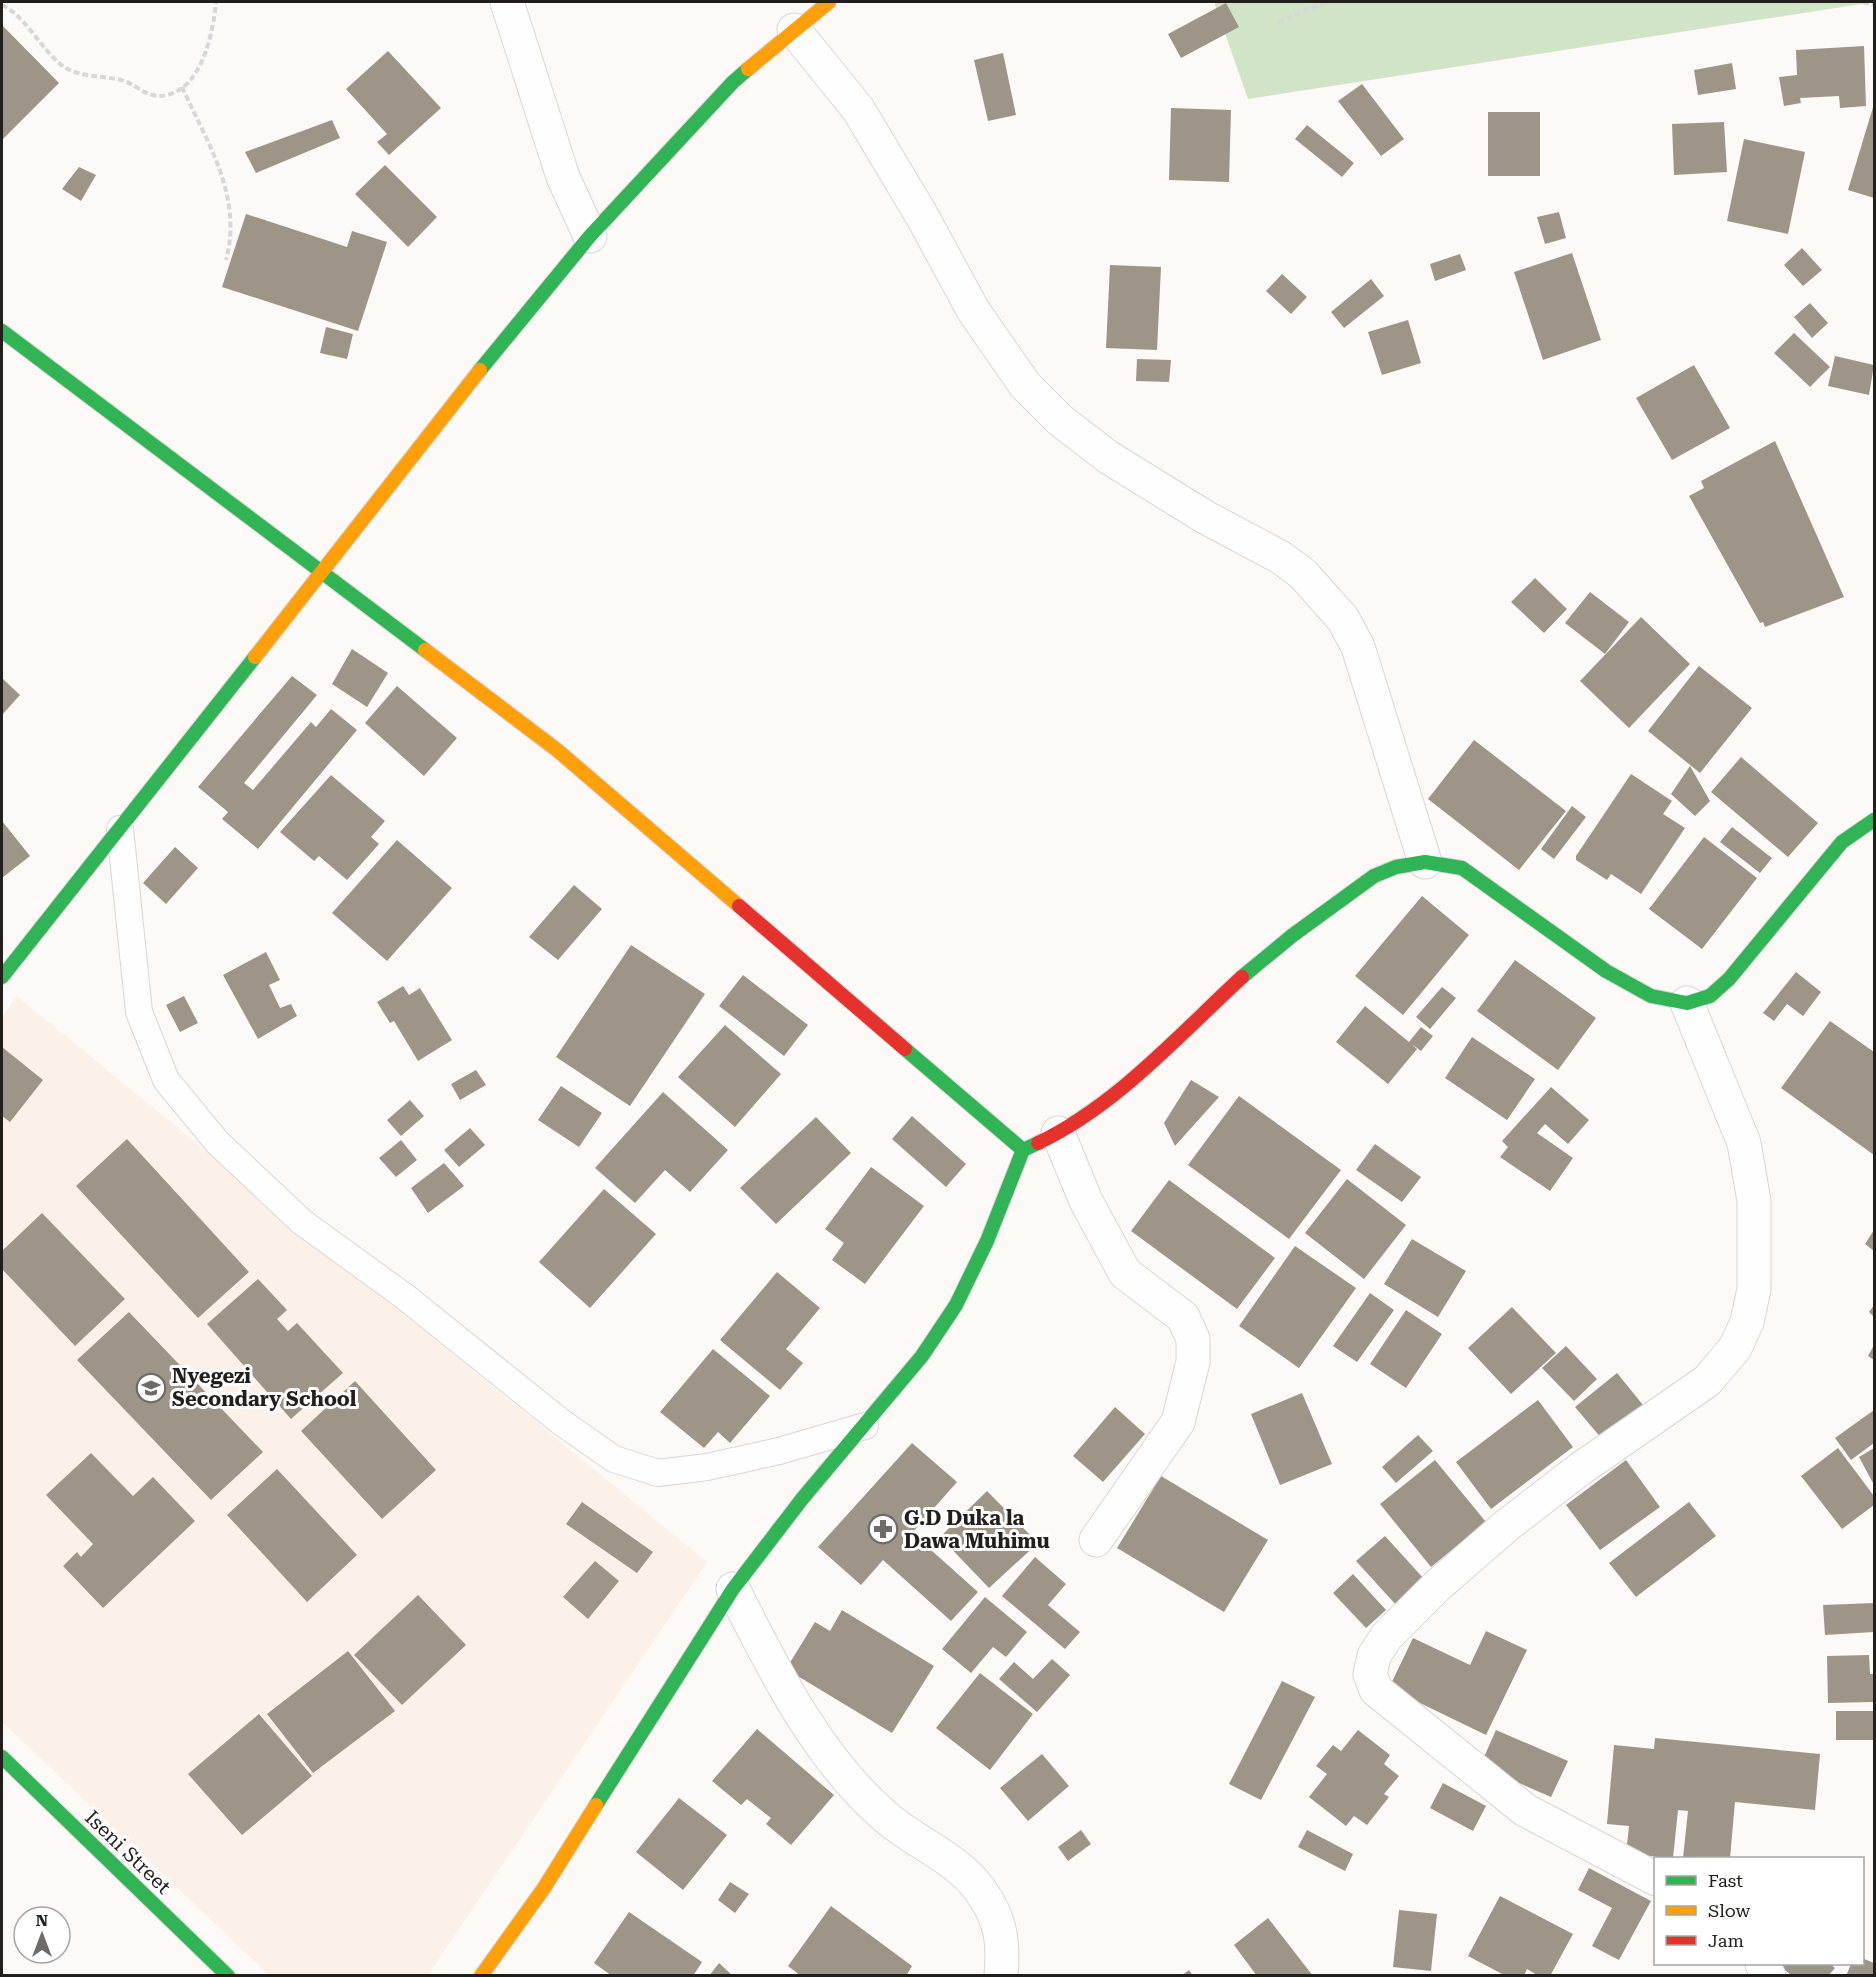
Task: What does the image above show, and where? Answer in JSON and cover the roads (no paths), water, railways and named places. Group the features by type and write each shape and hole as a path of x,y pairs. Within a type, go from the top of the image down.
{"street":[{"path":"507,2 563,177 590,236"},
{"path":"2,977 412,454 590,236 733,82 830,2"},
{"path":"794,30 858,109 922,216 973,310 1025,385 1060,420 1108,457 1205,517 1280,557 1325,595 1343,619 1358,647 1425,862"},
{"path":"2,331 557,750 1023,1150"},
{"path":"481,1976 544,1888 733,1589 802,1499 922,1356 956,1305 987,1241 1023,1150 1058,1133 1108,1100 1249,971 1374,876 1396,867 1425,862 1462,868 1606,971 1651,996 1687,1003 1710,996 1729,979 1842,842 1875,820"},
{"path":"1654,1878 1525,1810 1376,1690 1370,1674 1374,1656 1386,1637 1437,1586 1506,1526 1580,1469 1707,1382 1736,1348 1747,1322 1754,1288 1754,1201 1744,1143 1687,1003"},
{"path":"1058,1133 1086,1201 1125,1273 1183,1317 1193,1339 1193,1362 1178,1422 1096,1540"},
{"path":"733,1589 769,1661 803,1716 859,1790 887,1818 957,1867 980,1889 997,1917 1004,1944 1001,1976"},
{"name":"Iseni Street","path":"2,1757 228,1976"}],"lane":[{"path":"120,829 140,1012 166,1080 217,1142 302,1222 404,1296 493,1369 614,1459 658,1473 707,1467 778,1451 865,1426"}],"place":[{"name":"Nyegezi Secondary School","path":"151,1388"},
{"name":"G.D Duka la Dawa Muhimu","path":"883,1529"}]}
